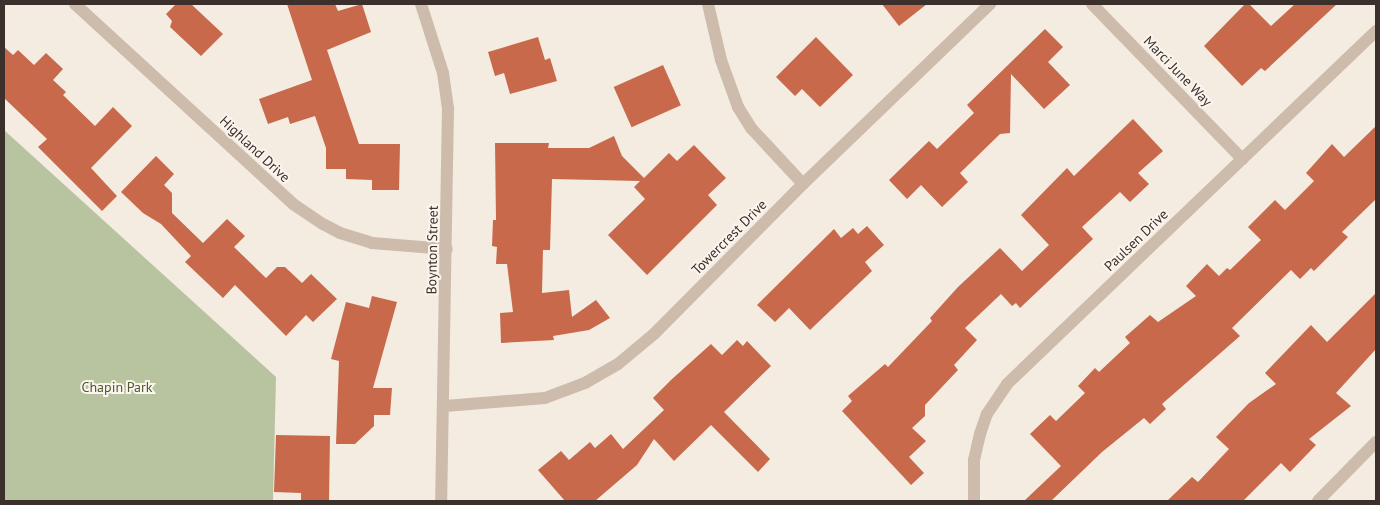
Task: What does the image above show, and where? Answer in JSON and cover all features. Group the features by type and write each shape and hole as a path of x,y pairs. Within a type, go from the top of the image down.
{"street":[{"name":"Highland Drive","path":"75,4 293,204 323,224 340,234 372,242 447,249"},
{"name":"Boynton Street","path":"421,4 443,73 448,108 445,406 442,501"},
{"path":"708,4 721,60 738,107 752,128 803,184"},
{"name":"Towercrest Drive","path":"445,406 545,398 585,383 618,364 654,334 803,184 990,4"},
{"name":"Marci June Way","path":"1092,4 1242,159"},
{"name":"Paulsen Drive","path":"974,501 974,460 980,434 987,414 1007,384 1376,32"},
{"path":"1318,501 1376,442"}],"green space":[{"name":"Chapin Park","path":"4,130 276,377 273,501 4,501"}],"building":[{"path":"176,4 191,4 223,34 201,56 170,27 172,21 166,14"},
{"path":"287,4 335,4 338,11 362,4 371,32 327,50 359,144 400,144 399,190 372,190 372,180 346,179 346,169 326,169 326,148 315,116 290,124 288,117 268,124 259,99 312,80"},
{"path":"882,4 927,4 899,26"},
{"path":"1245,4 1249,4 1271,26 1295,4 1337,4 1265,71 1261,68 1242,86 1204,46"},
{"path":"1045,29 1063,47 1048,62 1070,85 1044,109 1011,74 1010,133 1000,134 960,173 968,182 942,207 921,185 907,199 889,180 929,141 937,149 974,113 967,105"},
{"path":"538,37 545,60 550,58 557,81 510,94 504,73 495,76 488,52"},
{"path":"816,37 853,75 820,107 802,89 795,96 776,77"},
{"path":"4,47 13,55 18,50 34,65 46,53 63,69 53,80 66,92 63,95 95,126 113,107 132,126 91,168 117,196 102,211 38,147 47,139 4,98"},
{"path":"663,65 681,105 632,127 614,87"},
{"path":"1133,119 1163,151 1138,173 1149,184 1130,202 1120,192 1082,227 1093,239 1020,308 1016,303 1012,306 1001,294 965,328 977,340 954,365 958,370 925,405 925,416 912,428 926,441 909,457 924,473 911,485 842,411 852,401 848,396 885,364 888,367 932,321 930,318 958,287 1000,248 1022,271 1049,245 1021,215 1067,168 1074,176"},
{"path":"1376,126 1376,199 1342,232 1348,237 1314,271 1311,268 1300,279 1291,270 1232,328 1240,336 1162,404 1166,409 1150,424 1144,418 1102,452 1051,501 1024,501 1061,466 1030,434 1050,415 1056,421 1085,393 1078,386 1095,368 1099,372 1130,343 1125,337 1150,315 1158,322 1196,296 1186,286 1207,264 1219,276 1227,268 1230,270 1261,240 1248,227 1275,200 1285,210 1314,181 1306,173 1332,144 1344,157"},
{"path":"614,136 622,156 644,178 669,153 677,161 694,145 726,178 708,195 717,205 647,275 608,235 645,199 634,187 640,181 552,179 550,250 543,250 542,293 569,290 572,317 596,300 610,318 589,330 553,336 554,340 501,343 500,313 513,312 507,264 496,264 497,247 492,246 493,220 496,220 495,143 549,143 548,148 589,148"},
{"path":"156,156 174,174 164,185 172,193 172,213 203,243 227,219 245,236 234,247 266,278 277,267 285,267 302,283 311,274 337,299 313,322 306,315 286,336 235,285 223,298 185,262 191,256 161,224 143,213 121,192"},
{"path":"867,226 884,245 865,262 872,271 810,330 789,308 775,322 757,305 834,229 841,238 853,228 858,234"},
{"path":"1376,293 1376,349 1336,393 1351,406 1309,439 1316,445 1290,472 1281,463 1243,501 1167,501 1192,477 1198,482 1229,449 1216,437 1249,403 1276,384 1265,373 1311,325 1327,342"},
{"path":"372,296 397,302 373,388 392,388 390,415 374,415 374,426 355,444 336,444 339,361 331,359 346,302 369,308"},
{"path":"737,340 743,346 747,341 771,366 724,412 770,459 758,472 711,425 674,461 654,439 637,465 595,501 565,501 538,470 561,451 569,460 590,442 595,448 611,434 623,449 664,410 653,398 671,380 711,344 722,355"},
{"path":"276,435 330,436 329,501 301,501 301,493 274,492"}]}
